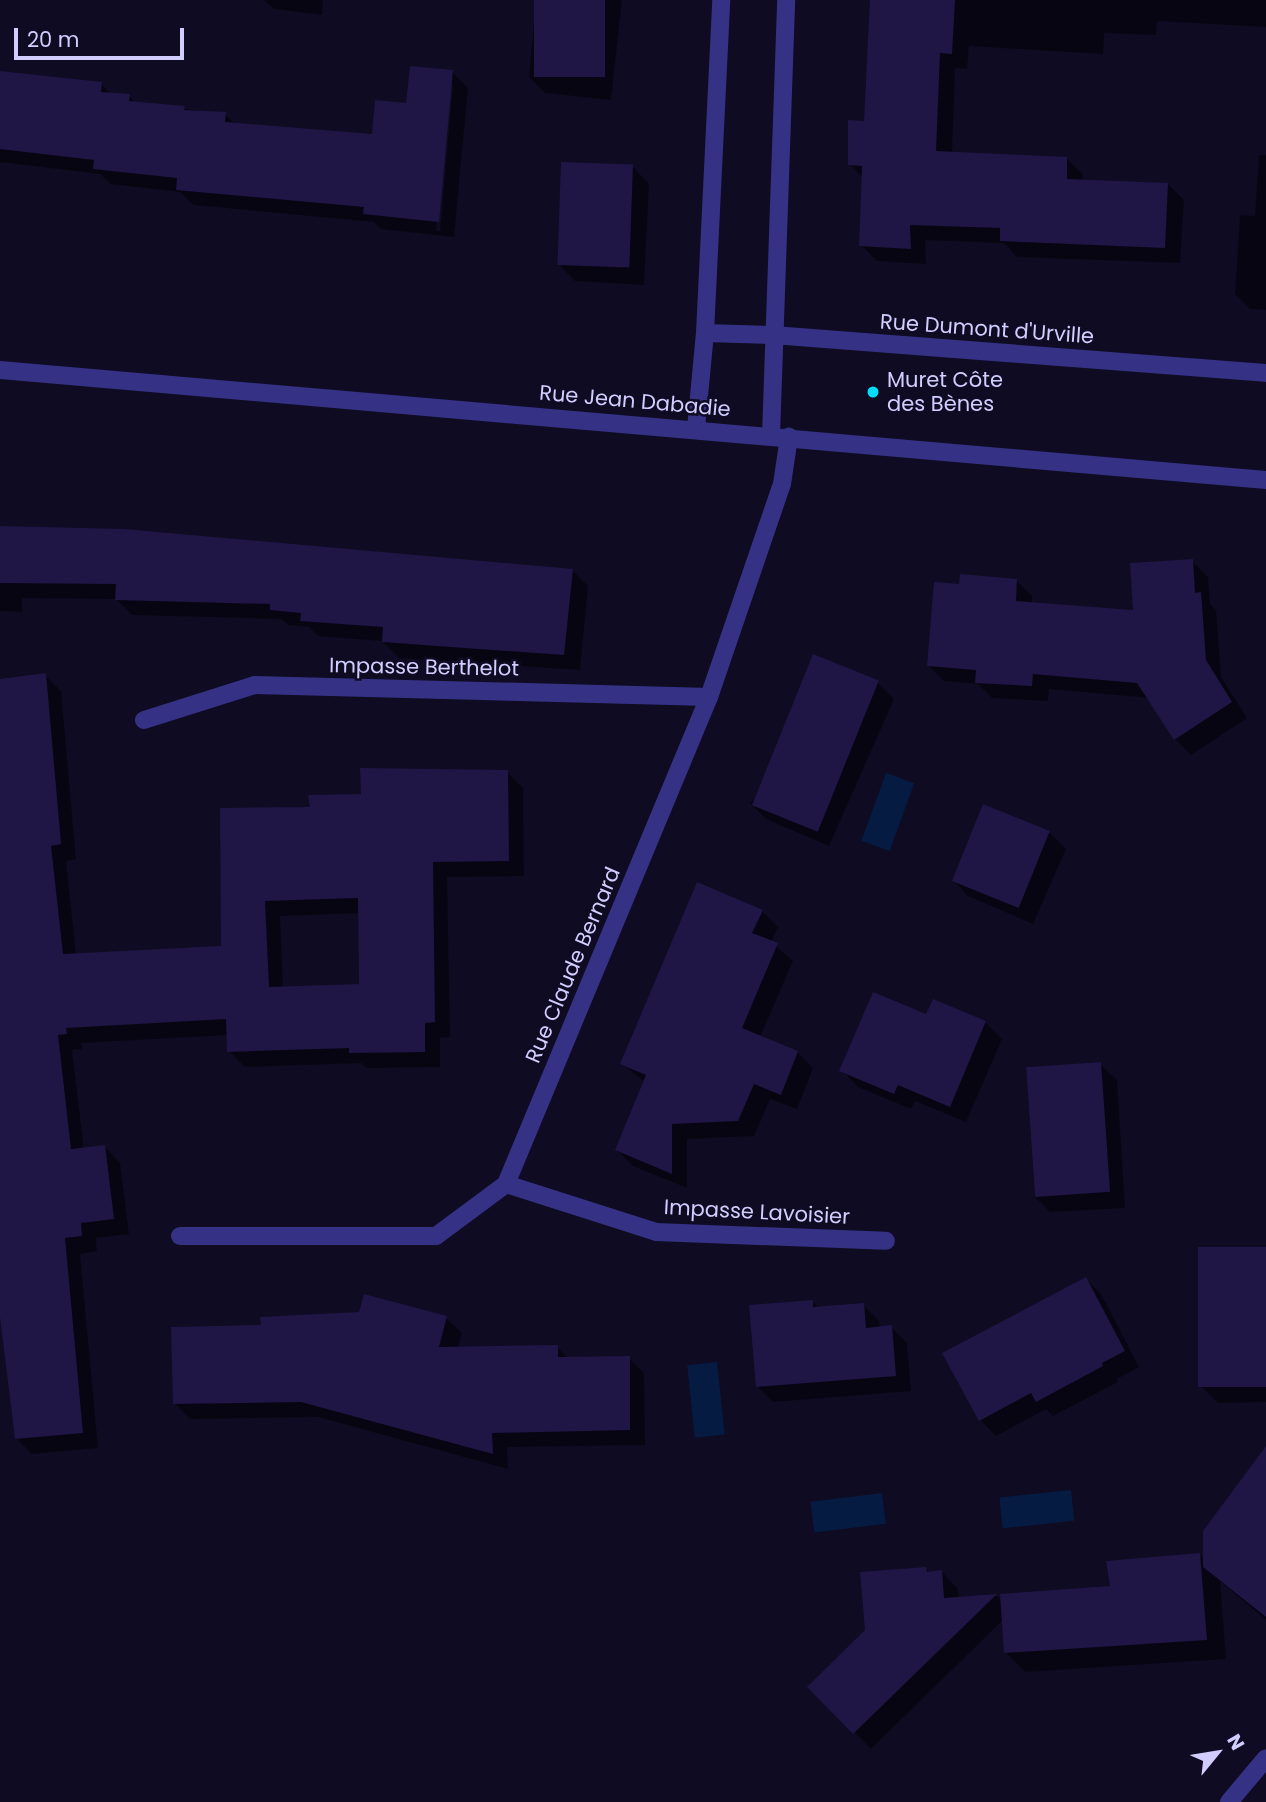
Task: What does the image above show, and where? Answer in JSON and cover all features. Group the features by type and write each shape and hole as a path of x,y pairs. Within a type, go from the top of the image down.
{"street":[{"path":"696,428 705,333 721,0"},
{"path":"771,435 786,0"},
{"name":"Rue Dumont d'Urville","path":"705,333 773,335 1266,373"},
{"name":"Rue Jean Dabadie","path":"0,370 696,428 1266,480"},
{"name":"Rue Claude Bernard","path":"506,1184 709,697 782,484 789,437"},
{"name":"Impasse Berthelot","path":"144,720 255,685 709,697"},
{"path":"180,1236 436,1236 506,1184"},
{"name":"Impasse Lavoisier","path":"506,1184 656,1231 886,1241"},
{"path":"1228,1802 1266,1758"}],"water":[{"path":"886,773 914,783 890,851 861,841"},
{"path":"717,1362 725,1435 695,1438 687,1365"},
{"path":"1071,1490 1074,1521 1003,1528 999,1498"},
{"path":"882,1493 886,1524 814,1533 811,1502"}],"building":[{"path":"534,0 605,0 605,77 534,77"},
{"path":"870,0 955,0 952,54 940,53 936,151 1067,157 1067,179 1168,183 1165,248 1000,241 1000,228 910,225 911,249 859,246 862,166 848,165 848,120 864,121"},
{"path":"410,66 453,70 439,222 363,214 364,207 176,190 177,178 93,169 94,160 0,149 0,71 102,82 101,92 130,94 129,101 185,106 184,110 226,112 225,122 372,134 375,100 406,103"},
{"path":"561,162 633,165 629,267 557,265"},
{"path":"0,526 124,529 573,569 564,655 382,642 383,627 300,621 301,613 270,610 270,604 115,600 116,584 0,583"},
{"path":"1193,559 1195,593 1201,592 1206,660 1232,702 1174,740 1137,683 1033,674 1032,686 975,683 976,670 927,666 934,582 959,584 960,574 1017,579 1016,601 1133,610 1130,563"},
{"path":"813,654 879,681 818,832 752,805"},
{"path":"46,673 61,844 51,846 63,954 221,946 220,808 310,807 308,795 361,794 360,768 508,770 509,861 433,862 435,1022 425,1023 425,1052 349,1053 349,1048 227,1052 226,1019 66,1028 67,1034 58,1035 71,1149 105,1145 114,1219 81,1223 82,1236 65,1238 83,1433 15,1439 0,1317 0,679","holes":["358,898 359,984 269,987 265,901"]},
{"path":"983,804 1050,831 1019,908 952,881"},
{"path":"697,882 763,910 752,933 778,943 742,1028 798,1051 781,1095 754,1084 738,1121 672,1124 672,1174 615,1150 646,1075 620,1064"},
{"path":"873,992 926,1014 933,999 986,1021 950,1107 898,1085 894,1094 839,1071"},
{"path":"1101,1062 1110,1192 1035,1197 1026,1067"},
{"path":"1198,1247 1266,1247 1266,1387 1198,1387"},
{"path":"1086,1277 1125,1351 1036,1402 1031,1393 979,1421 942,1353"},
{"path":"364,1294 447,1316 439,1347 558,1345 558,1357 630,1356 630,1430 492,1433 493,1454 301,1402 173,1404 171,1327 261,1325 260,1317 359,1312"},
{"path":"813,1300 813,1307 864,1303 866,1328 892,1325 896,1376 756,1387 749,1305"},
{"path":"1266,1446 1266,1617 1203,1567 1203,1531"},
{"path":"1200,1553 1207,1640 1004,1653 1000,1594 1110,1586 1106,1561"},
{"path":"926,1567 927,1572 942,1570 944,1598 997,1594 853,1734 807,1687 865,1630 860,1572"}],"place":[{"name":"Muret Côte des Bènes","path":"873,392"}]}
